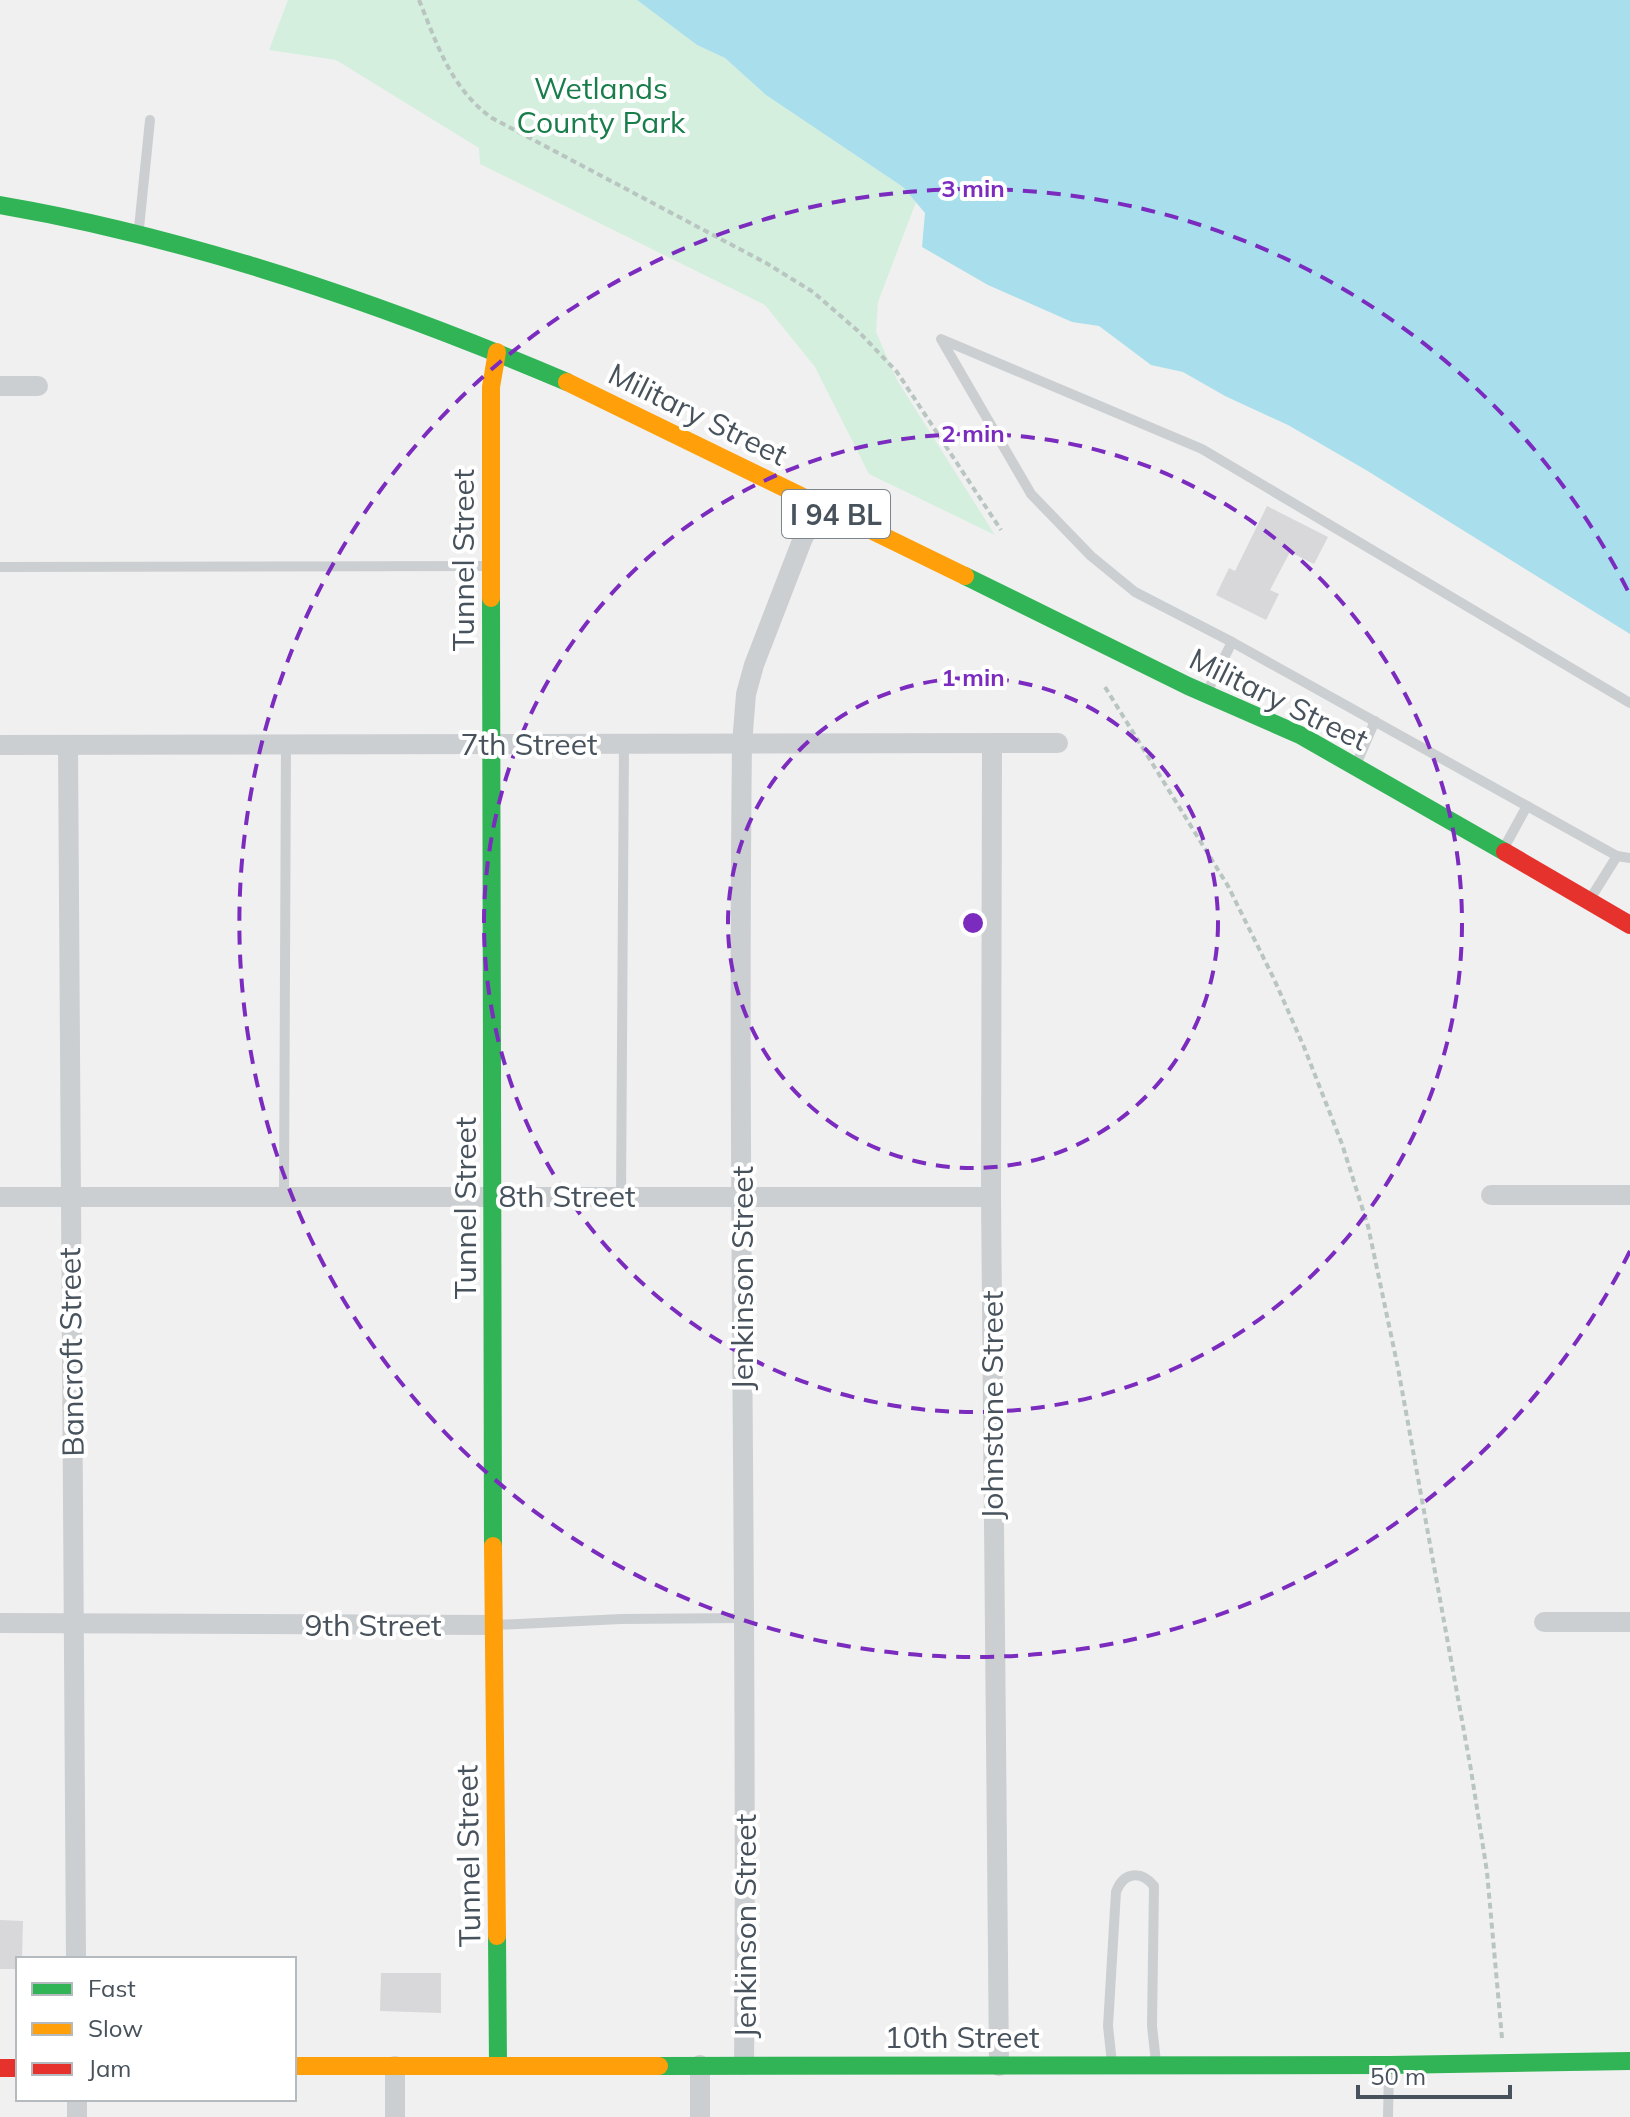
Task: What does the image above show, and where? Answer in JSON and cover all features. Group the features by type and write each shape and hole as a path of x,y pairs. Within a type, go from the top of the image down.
{"street":[{"name":"Military Street","path":"0,205 75,217 252,265 497,352 588,391 1206,694 1300,735 1630,925"},
{"name":"Tunnel Street","path":"497,352 491,387 491,744 493,1625 498,2065"},
{"path":"0,386 38,386"},
{"name":"Jenkinson Street","path":"744,2065 742,744 746,694 754,665 803,538 821,506"},
{"name":"7th Street","path":"0,745 1058,743"},
{"name":"Bancroft Street","path":"68,745 76,1957"},
{"name":"Johnstone Street","path":"992,745 991,1197 999,2066"},
{"path":"1491,1195 1630,1195"},
{"name":"8th Street","path":"0,1197 991,1197"},
{"path":"1544,1622 1630,1622"},
{"name":"9th Street","path":"0,1623 493,1625"},
{"name":"10th Street","path":"296,2066 1389,2065 1630,2061"},
{"path":"700,2065 700,2117"},
{"path":"395,2066 395,2117"}],"lane":[{"path":"138,234 150,120"},
{"path":"1630,703 1202,449 941,339 1031,494 1091,556 1135,592 1232,642 1617,856 1630,858"},
{"path":"0,567 491,566"},
{"path":"1206,694 1232,642"},
{"path":"1356,765 1375,721"},
{"path":"284,1196 286,744"},
{"path":"621,1197 624,744"},
{"path":"1503,851 1527,806"},
{"path":"1589,901 1617,856"},
{"name":"9th Street","path":"493,1625 621,1619 745,1618"},
{"path":"1112,2065 1108,2026 1116,1892 1125,1876 1138,1875 1148,1878 1154,1886 1152,2026 1157,2064"},
{"path":"1388,2117 1389,2065"}],"path":[{"path":"419,0 447,69 476,107 766,263 813,292 838,313 897,372 1001,530"},
{"path":"1105,687 1228,886 1304,1047 1342,1144 1368,1226 1398,1368 1471,1770 1487,1872 1506,2063"}],"green space":[{"name":"Wetlands County Park","path":"288,0 637,0 697,45 725,58 766,95 903,187 916,202 878,302 876,332 897,380 995,535 869,474 815,367 765,305 480,164 479,148 336,60 269,50"}],"water":[{"path":"637,0 1630,0 1630,634 1288,425 1225,396 1183,372 1151,365 1099,326 1072,322 988,285 922,247 925,213 903,187 766,95 725,58 697,45"}],"building":[{"path":"1267,506 1328,537 1314,564 1290,552 1270,590 1279,594 1266,620 1216,595 1229,568 1235,571"},
{"path":"0,1920 23,1921 22,1957 16,1957 16,1969 0,1969"},
{"path":"381,1973 441,1973 441,2013 380,2011"}],"traffic: fast":[{"path":"0,205 145,236 288,277 429,326 567,382"},
{"path":"965,576 1188,686 1300,735 1505,852"},
{"path":"491,598 493,1546"},
{"path":"497,1936 498,2065"},
{"path":"659,2066 1389,2065 1630,2061"}],"traffic: slow":[{"path":"491,598 491,387 497,352"},
{"path":"567,382 965,576"},
{"path":"493,1546 497,1936"},
{"path":"296,2066 659,2066"}],"traffic: jam":[{"path":"1505,852 1630,925"},
{"path":"0,2068 16,2068"}]}
